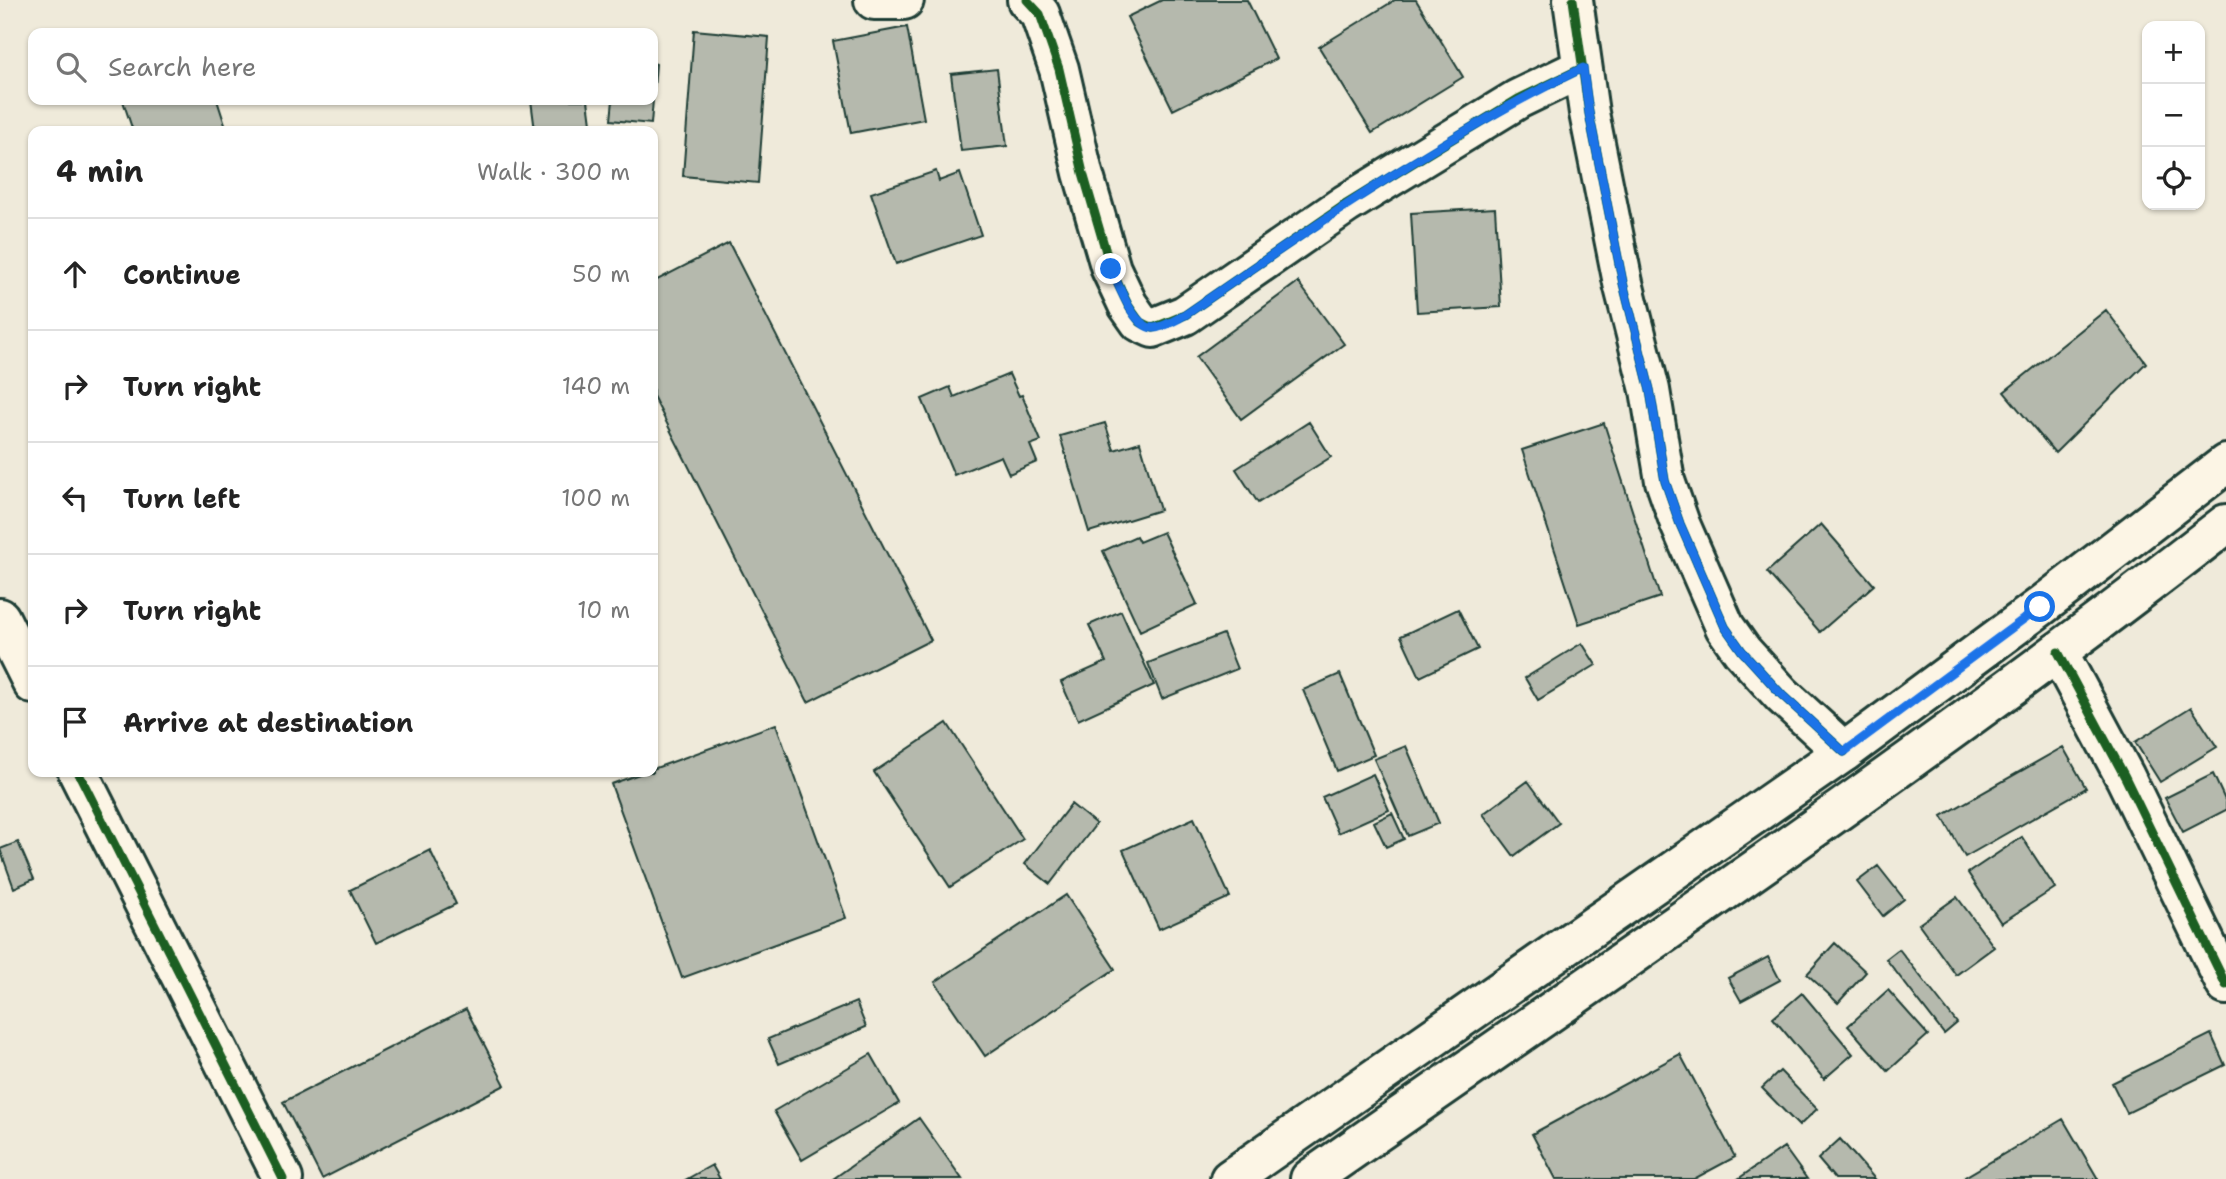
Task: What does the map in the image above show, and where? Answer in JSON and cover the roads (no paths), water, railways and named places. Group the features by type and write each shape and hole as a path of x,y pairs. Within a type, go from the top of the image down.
{"street":[{"path":"874,0 904,0"},
{"path":"1027,0 1040,15 1059,69 1083,173 1111,269 1128,305 1140,322 1153,328 1185,315 1346,204 1518,99 1583,68"},
{"path":"1573,0 1589,113 1623,283 1650,390 1665,481 1680,524 1725,627 1782,695 1844,752"},
{"path":"1230,1179 1844,752 2040,607 2226,464"},
{"path":"1310,1179 1832,815 2058,652 2226,524"},
{"path":"0,618 28,674"},
{"path":"2058,652 2125,777 2226,985"},
{"path":"81,777 283,1179"}]}
